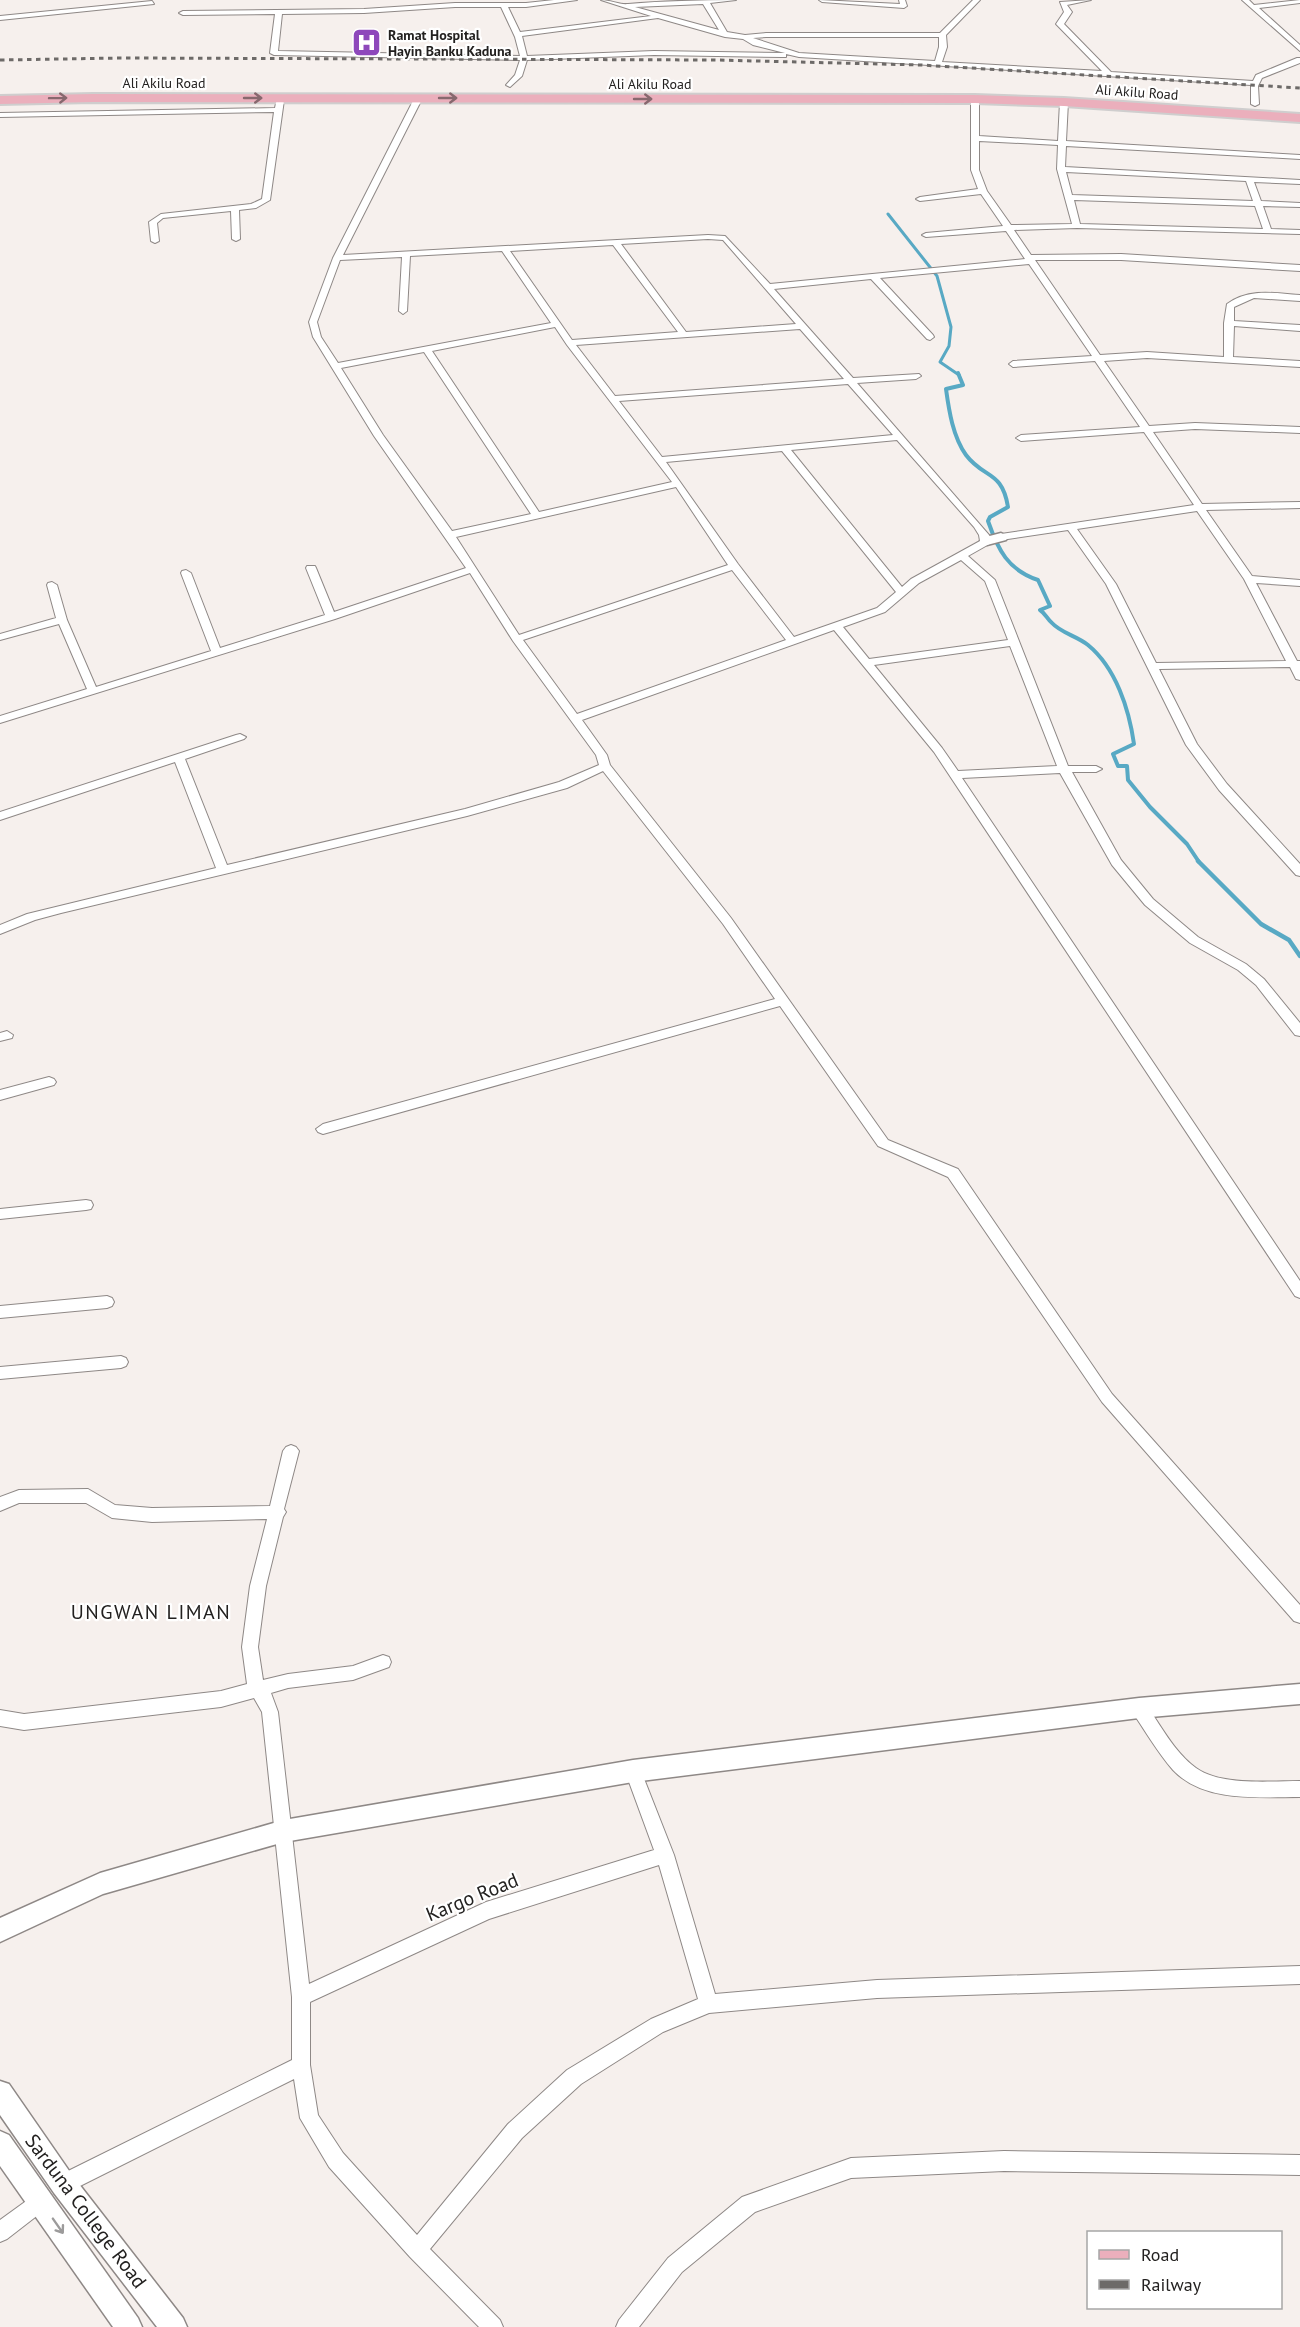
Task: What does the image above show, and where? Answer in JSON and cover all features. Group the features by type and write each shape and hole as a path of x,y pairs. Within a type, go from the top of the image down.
{"main road":[{"name":"Ali Akilu Road","path":"294,85 510,85 679,92 975,99 1064,102 1300,118"},
{"path":"0,87 34,86"},
{"name":"Ali Akilu Road","path":"0,100 93,98 280,104 679,92 976,88 1300,107"}],"street":[{"path":"71,10 74,7 72,0"},
{"path":"183,13 364,12 455,3 503,5 574,0"},
{"path":"604,0 659,18 745,38 799,55"},
{"path":"622,5 733,0"},
{"path":"822,0 904,6 902,0"},
{"path":"745,38 766,35 942,35 977,0"},
{"path":"1088,0 1062,3 1068,12 1060,24 1109,74"},
{"path":"1245,0 1300,49"},
{"path":"705,1 725,35"},
{"path":"1253,7 1300,1"},
{"path":"0,18 152,3"},
{"path":"503,5 517,35 524,58 522,74 510,85"},
{"path":"279,12 274,53 524,58 654,53 799,55 1254,83 1268,72 1300,60"},
{"path":"517,35 659,18"},
{"path":"938,64 943,47 942,35"},
{"path":"1254,83 1255,104"},
{"path":"418,99 337,258 313,322 317,337 379,436 450,535 517,639 601,755 605,766 727,921 883,1143 908,1155 933,1162 953,1173 1107,1398 1300,1617"},
{"path":"975,99 975,170 983,191 1099,357 1146,430 1249,579 1296,664 1300,677"},
{"path":"1064,102 1061,169 1077,226"},
{"path":"0,114 280,104 266,200 253,206 235,209 161,216 153,222 155,241"},
{"path":"974,138 1300,157"},
{"path":"1061,169 1300,182"},
{"path":"1249,180 1268,231"},
{"path":"920,199 983,191"},
{"path":"1068,197 1300,205"},
{"path":"235,209 236,239"},
{"path":"926,235 1008,228 1077,226 1300,232"},
{"path":"337,258 708,237 724,238 976,525 984,535 986,542"},
{"path":"616,243 684,335"},
{"path":"505,250 570,343 678,484 734,566 794,643"},
{"path":"403,311 406,255"},
{"path":"767,287 1030,260 1121,257 1300,268"},
{"path":"874,277 930,337"},
{"path":"1228,358 1230,306 1238,299 1261,295 1300,298"},
{"path":"1228,323 1300,328"},
{"path":"337,366 558,324"},
{"path":"570,343 803,326"},
{"path":"428,350 537,516"},
{"path":"1012,363 1170,355 1300,364"},
{"path":"613,399 916,376"},
{"path":"1021,438 1195,426 1300,430"},
{"path":"659,460 898,437"},
{"path":"784,448 903,593"},
{"path":"450,535 678,484"},
{"path":"575,719 794,643 881,610 923,576 986,542 1001,537 1201,507 1300,505"},
{"path":"1072,528 1111,584 1151,666 1198,753 1223,787 1300,872"},
{"path":"961,555 990,580 1064,769 1116,862 1149,902 1194,940 1242,967 1260,982 1300,1032"},
{"path":"517,639 734,566"},
{"path":"311,568 331,616"},
{"path":"0,720 92,689 331,616 472,569"},
{"path":"186,573 216,651"},
{"path":"1249,579 1300,583"},
{"path":"52,585 62,620 92,689"},
{"path":"0,637 62,620"},
{"path":"837,627 938,750 1300,1292"},
{"path":"867,663 1014,642"},
{"path":"1151,666 1296,664"},
{"path":"0,816 240,737"},
{"path":"179,757 223,870"},
{"path":"0,930 31,917 467,812 562,785 605,766"},
{"path":"955,776 1095,769"},
{"path":"323,1129 783,1001"},
{"path":"0,1095 49,1082"},
{"path":"0,1214 86,1205"},
{"path":"0,1312 107,1302"},
{"path":"0,1374 121,1362"},
{"path":"291,1451 278,1512 258,1586 250,1647 256,1688 266,1700 270,1712 302,1997 301,2065 309,2118 336,2160 417,2250 493,2327"},
{"path":"0,1504 19,1497 88,1496 112,1511 152,1515 278,1512"},
{"path":"0,1718 24,1722 221,1699 288,1681 353,1673 383,1662"},
{"path":"0,1930 100,1884 284,1831 633,1771 1139,1708 1300,1694"},
{"path":"1139,1708 1181,1767 1201,1780 1237,1788 1300,1789"},
{"path":"633,1771 665,1855 709,2004"},
{"name":"Kargo Road","path":"302,1997 486,1911 665,1855"},
{"path":"417,2250 515,2131 574,2077 657,2025 709,2004 877,1989 1300,1975"},
{"path":"63,2184 301,2065"},
{"name":"Sarduna College Road","path":"0,2093 63,2184 174,2327"},
{"name":"Sarduna College Road","path":"0,2144 129,2327"},
{"path":"626,2327 675,2265 749,2204 851,2168 1004,2161 1300,2165"},
{"path":"0,2232 40,2201"}],"waterway":[{"path":"888,214 937,276 951,327 949,346 940,362 959,375"},
{"path":"959,375 963,385 946,389 950,415 966,455 997,481 1005,495 1008,507 990,517 988,521 1000,550 1019,571 1038,580 1050,606 1040,610 1056,626 1079,639 1098,654 1114,677 1125,703 1134,744 1113,754 1118,766 1127,766 1128,780 1150,807 1187,844 1199,862"},
{"path":"1199,862 1261,924 1289,940 1300,956"}],"railway":[{"path":"0,60 121,58 715,60 921,65 1300,88"}],"place":[{"name":"Ramat Hospital Hayin Banku Kaduna","path":"367,43"}],"district":[{"name":"UNGWAN LIMAN","path":"151,1612"}]}
